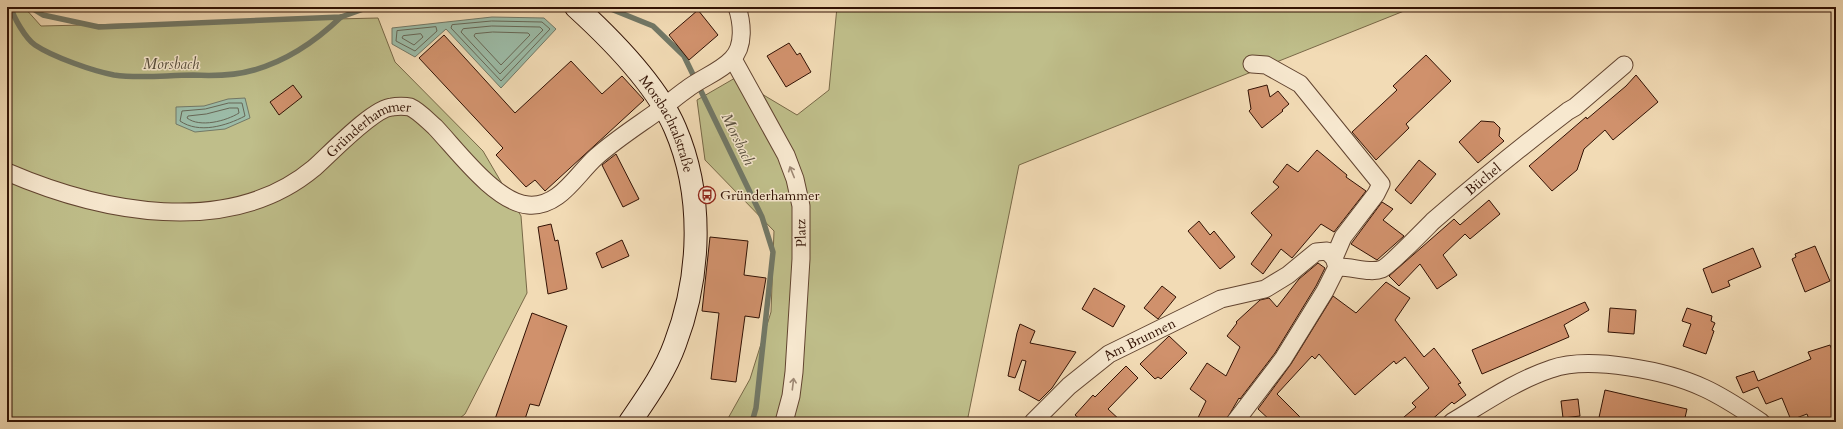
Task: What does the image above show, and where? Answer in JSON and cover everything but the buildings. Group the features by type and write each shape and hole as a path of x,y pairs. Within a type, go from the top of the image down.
{"main road":[{"name":"Morsbachtalstraße","path":"576,7 592,21 639,72 664,107 675,127 694,196 695,247 686,311 675,344 654,388 630,422"}],"street":[{"path":"733,59 738,49 741,37 740,17 736,7"},
{"name":"Gründerhammer","path":"7,172 43,188 101,203 141,209 191,212 222,209 245,205 281,190 309,172 376,113 390,107 410,107 429,122 484,179 504,196 528,205 540,204 565,191 597,156 664,107 688,87 713,73 733,59"},
{"name":"Platz","path":"733,59 786,155 795,180 801,206 801,260 794,372 791,396 784,422"},
{"path":"1235,422 1283,359 1325,292 1336,263 1343,237 1376,194 1381,184 1300,84 1266,65 1252,64"},
{"name":"Büchel","path":"1265,290 1288,275 1316,252 1327,251 1336,263 1372,271 1383,269 1434,221 1497,167 1562,115 1575,107 1624,65"},
{"name":"Am Brunnen","path":"1033,422 1069,386 1109,354 1221,299 1265,290"},
{"path":"1452,422 1510,387 1551,368 1581,363 1612,364 1693,383 1721,396 1761,422"}],"shaded area":[{"path":"7,7 24,7 41,26 378,18 395,62 483,151 521,216 527,293 465,414 455,422 7,422"},
{"path":"837,7 1414,7 1019,165 967,422 726,422 750,379 771,312 774,231 705,160 697,100 735,78 797,115 829,90"}],"water":[{"path":"492,17 544,18 556,29 501,88 446,29 415,57 392,44 392,28"},
{"path":"245,98 250,118 225,129 195,132 176,124 176,107 204,106 228,99"}],"waterway":[{"name":"Morsbach","path":"11,7 20,28 31,42 43,50 62,59 95,70 114,75 134,77 224,75 254,70 278,61 300,49 322,34 341,17"},
{"name":"Morsbach","path":"30,7 43,15 99,27 341,17 369,7"},
{"name":"Morsbach","path":"606,7 653,26 684,56 762,217 773,252 756,408 752,422"}],"place":[{"name":"Gründerhammer","path":"707,195"}]}
